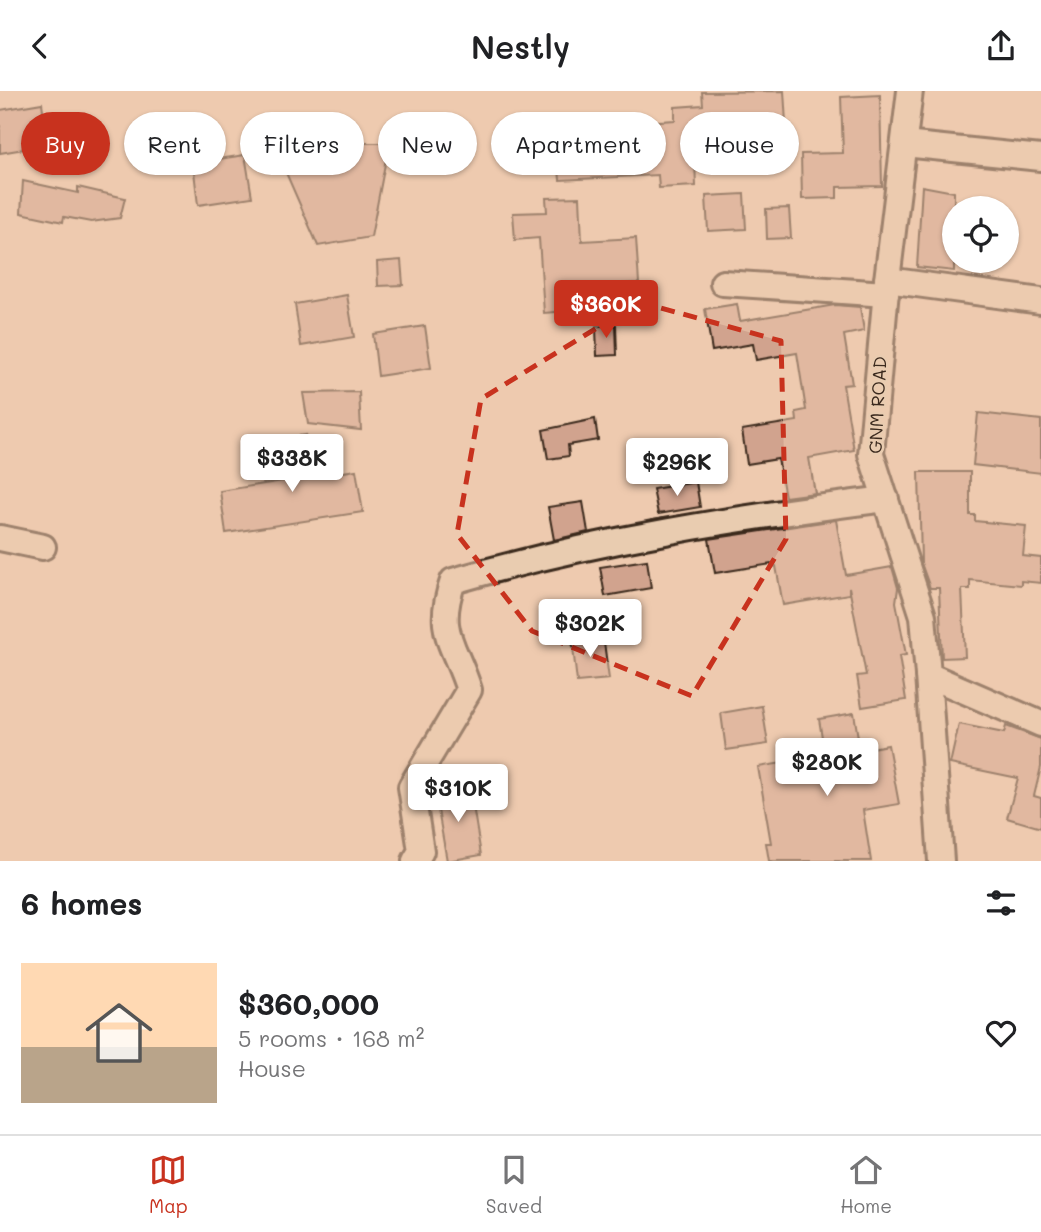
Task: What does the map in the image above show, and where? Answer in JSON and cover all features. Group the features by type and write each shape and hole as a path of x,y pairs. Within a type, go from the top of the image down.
{"street":[{"name":"GNM ROAD","path":"910,91 886,287 871,454 923,616 941,861"},
{"path":"904,144 1041,158"},
{"path":"723,283 886,287 1041,301"},
{"path":"415,861 421,851 411,787 469,690 460,661 445,632 445,604 453,581 528,559 776,513 886,499"},
{"path":"0,538 43,547"},
{"path":"928,675 1041,724"}],"highlighted area":[{"path":"639,302 781,341 786,539 692,696 532,631 457,534 481,399"}],"building":[{"path":"784,91 785,112 680,112 680,175 696,175 696,186 659,188 658,175 666,175 666,121 675,120 675,107 703,105 702,92"},
{"path":"880,95 882,186 837,187 837,198 802,199 801,154 843,153 841,97"},
{"path":"42,103 43,112 21,112 21,150 0,153 0,110"},
{"path":"364,143 378,143 378,175 383,175 371,237 318,246 287,175 364,175"},
{"path":"240,156 240,175 248,175 252,197 198,205 194,175 226,175 226,158"},
{"path":"560,175 658,175 560,180"},
{"path":"23,181 78,193 78,187 125,198 120,218 91,222 64,217 63,222 21,213"},
{"path":"922,186 954,192 954,196 942,196 942,270 917,267"},
{"path":"744,194 746,229 708,231 706,196"},
{"path":"580,197 582,241 636,238 639,283 605,285 606,308 544,313 539,238 515,240 513,213 547,212 546,198"},
{"path":"789,208 791,238 767,239 766,209"},
{"path":"401,260 403,285 378,286 377,262"},
{"path":"347,295 354,337 301,346 295,304"},
{"path":"737,304 740,321 835,305 860,307 864,331 844,335 852,384 843,385 854,450 809,458 815,493 785,497 778,459 747,464 742,430 797,421 796,412 806,410 797,353 756,360 753,344 712,351 705,309"},
{"path":"616,325 617,355 597,356 596,326"},
{"path":"425,326 431,368 378,376 373,334"},
{"path":"359,392 361,430 308,424 303,393"},
{"path":"978,413 1041,420 1041,473 973,465"},
{"path":"595,419 598,440 568,445 569,456 548,459 543,430"},
{"path":"306,435 312,477 356,470 363,512 226,533 220,491 283,481 277,439"},
{"path":"919,472 970,472 970,515 975,515 975,521 1026,526 1023,556 1041,558 1041,583 1021,581 1021,585 970,580 970,589 962,589 965,657 942,658 939,588 930,588 921,563"},
{"path":"696,482 700,507 658,514 653,489"},
{"path":"583,502 588,532 554,540 548,507"},
{"path":"836,520 846,575 892,567 898,588 896,602 906,655 899,656 906,700 862,707 857,676 866,675 849,587 849,594 783,605 776,566 772,567 771,564 715,573 709,539"},
{"path":"647,560 651,588 605,596 600,567"},
{"path":"603,635 609,679 577,682 572,639"},
{"path":"762,706 768,744 726,750 721,713"},
{"path":"854,713 860,750 888,745 899,804 863,810 871,861 769,861 766,843 771,843 758,767 825,756 819,719"},
{"path":"959,724 1004,733 1006,726 1041,739 1041,767 1034,796 1041,798 1041,828 1007,818 1018,778 950,764"},
{"path":"470,787 481,855 447,861 435,793"}]}
